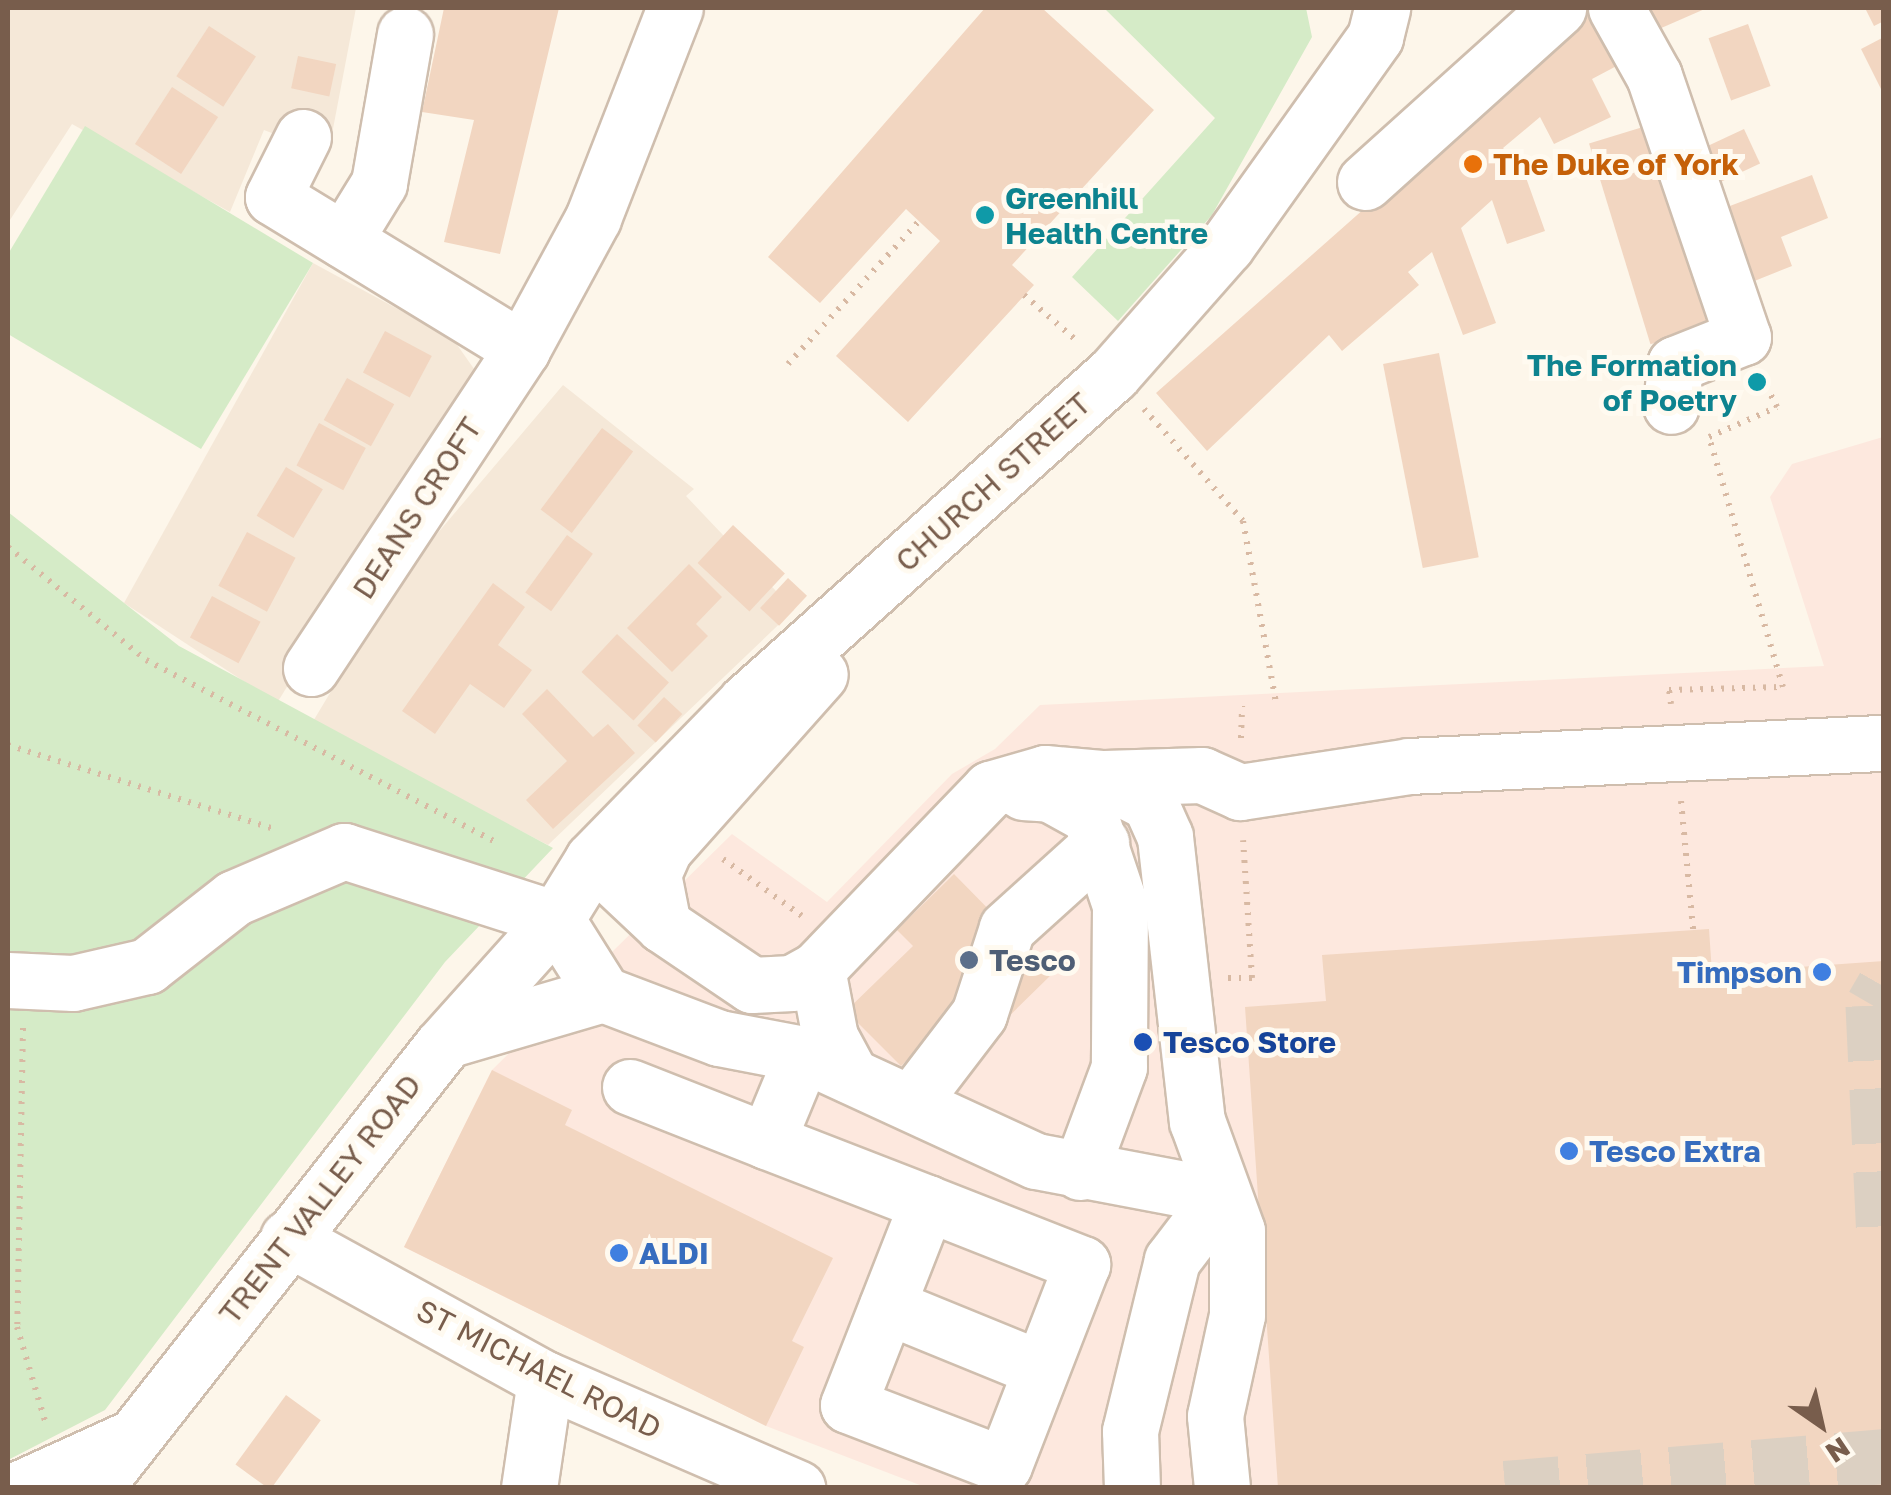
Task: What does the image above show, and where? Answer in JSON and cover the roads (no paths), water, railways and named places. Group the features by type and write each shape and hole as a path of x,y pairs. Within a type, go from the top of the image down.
{"street":[{"name":"DEANS CROFT","path":"312,668 522,348 593,218 675,8"},
{"name":"CHURCH STREET","path":"556,919 593,858 733,714 1113,374 1299,150 1374,37 1382,8"},
{"path":"1364,182 1558,8"},
{"path":"1616,8 1654,76 1743,336 1675,364 1671,406"},
{"path":"344,240 379,183 404,34"},
{"path":"303,137 273,197 522,348"},
{"path":"662,925 654,874 682,830 944,526"},
{"path":"1165,837 1240,792 1409,766 1884,743"},
{"path":"593,858 662,925 752,984 792,982 828,956 990,790 1046,773 1101,778 1202,774 1240,792"},
{"path":"1101,778 1150,803 1165,837 1197,1121 1237,1231 1237,1314 1215,1416 1222,1488"},
{"path":"990,790 1050,794 1090,816 1120,905 1119,1067 1080,1172"},
{"path":"910,1103 979,1014 1007,928 1101,844"},
{"path":"16,981 73,984 147,966 234,898 344,851 556,919 603,994"},
{"name":"TRENT VALLEY ROAD","path":"56,1482 133,1437 446,1041 556,919"},
{"path":"767,1141 827,1065 828,956"},
{"path":"446,1041 603,994 720,1038 827,1065 1080,1172 1222,1196"},
{"path":"630,1087 1082,1264 1004,1465 848,1405 928,1204"},
{"path":"1132,1488 1130,1431 1172,1260 1222,1196"},
{"name":"ST MICHAEL ROAD","path":"288,1238 725,1475 797,1488"},
{"path":"886,1306 1041,1369"},
{"path":"529,1488 545,1379"}],"tunnel":[{"path":"1884,986 1873,1005 1884,1242"},
{"path":"1505,1488 1884,1456"}],"place":[{"name":"The Duke of York","path":"1473,164"},
{"name":"Greenhill Health Centre","path":"985,215"},
{"name":"The Formation of Poetry","path":"1757,382"},
{"name":"Tesco","path":"969,960"},
{"name":"Timpson","path":"1822,972"},
{"name":"Tesco Store","path":"1143,1042"},
{"name":"Tesco Extra","path":"1569,1151"},
{"name":"ALDI","path":"619,1253"}]}
